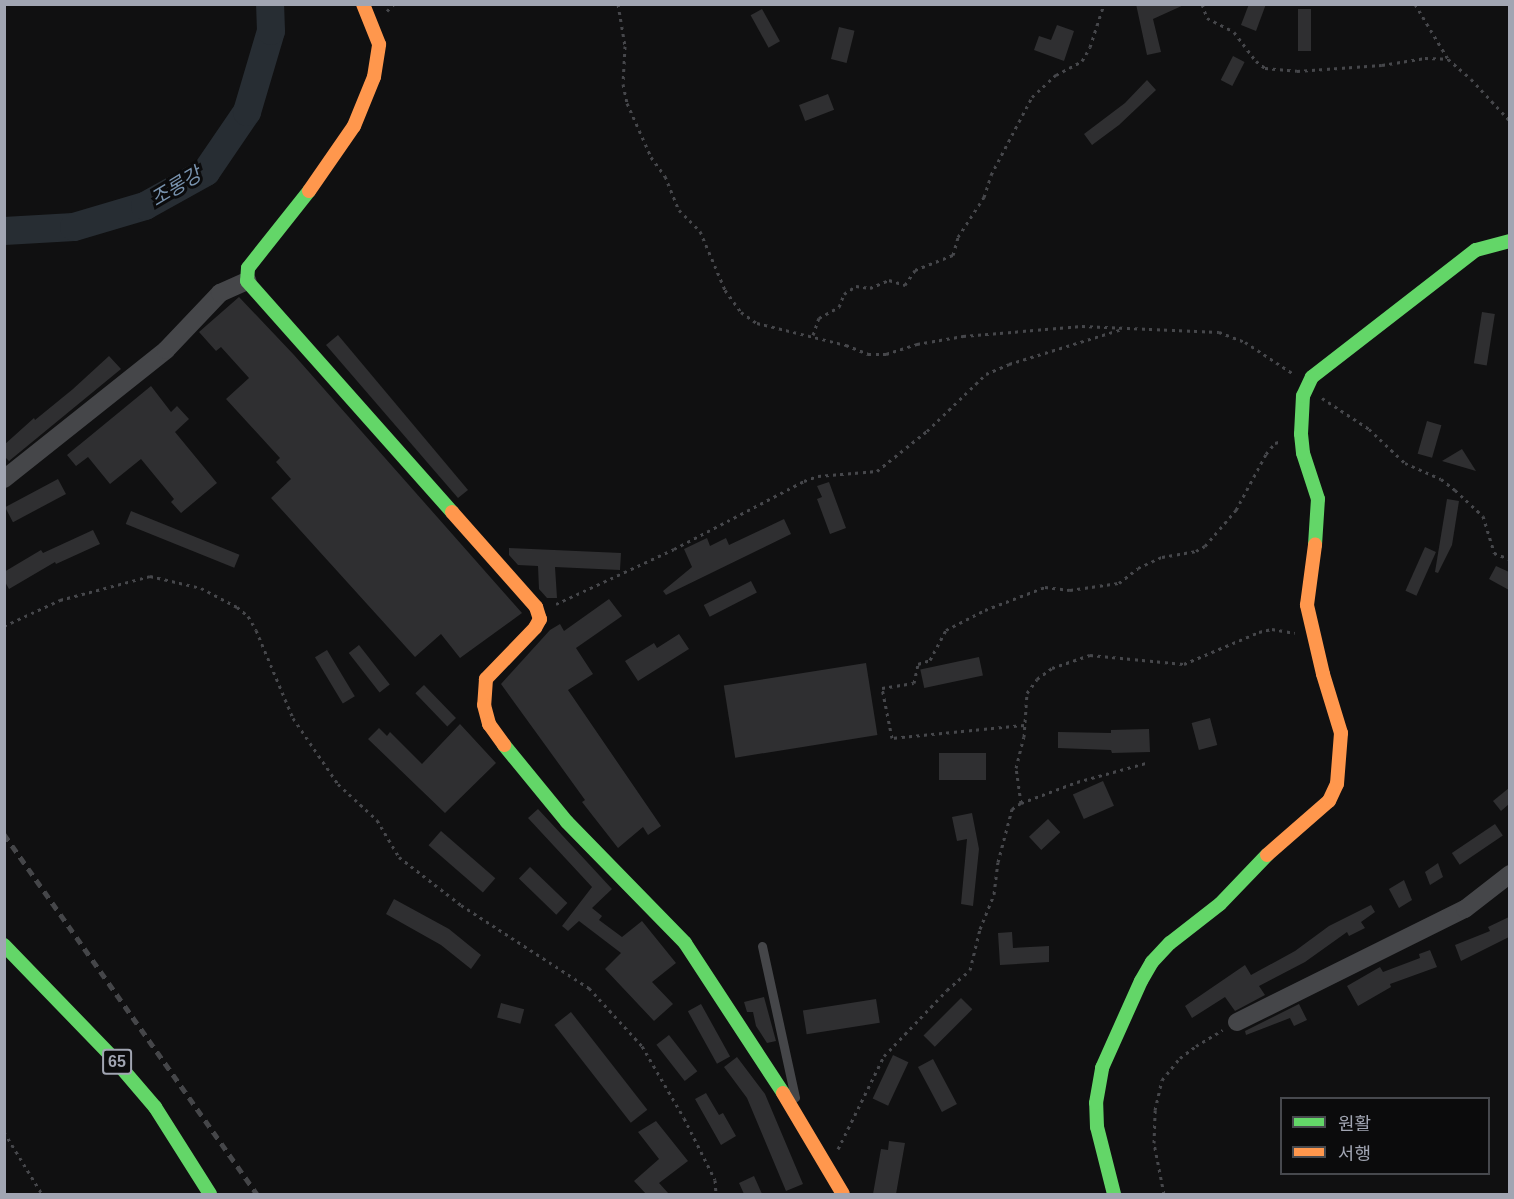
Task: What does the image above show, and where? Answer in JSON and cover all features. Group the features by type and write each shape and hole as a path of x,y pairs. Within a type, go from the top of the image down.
{"street":[{"path":"363,4 374,26 379,44 374,77 354,126 327,169 248,268 248,281 328,375 471,530 538,612 540,619 535,628 486,679 484,705 489,724 515,761 567,822 685,943 799,1117 830,1167 843,1194"},
{"path":"1114,1194 1097,1127 1096,1103 1101,1068 1141,981 1152,962 1164,950 1220,904 1272,850 1329,801 1337,784 1341,733 1307,605 1314,563 1318,499 1303,453 1301,434 1303,396 1312,378 1346,349 1470,254 1487,246 1509,241"},
{"path":"4,479 166,350 220,293 248,281"},
{"path":"1237,1022 1465,909 1509,874"},
{"name":"65","path":"4,945 113,1058 155,1107 210,1194"}],"lane":[{"path":"762,946 799,1117"}],"path":[{"path":"618,4 625,46 623,84 627,103 651,157 665,176 680,210 700,231 725,290 741,312 757,322 813,335 868,354 886,354 917,344 963,336 1082,326 1220,332 1245,342 1287,367 1307,388 1369,429 1405,463 1441,479 1483,516 1494,553 1509,559"},
{"path":"813,335 819,318 839,307 844,294 856,286 870,288 890,280 905,285 915,270 953,255 958,237 984,197 992,175 1032,97 1056,75 1082,61 1090,47 1104,4"},
{"path":"1202,4 1207,18 1234,32 1256,61 1265,68 1297,71 1382,65 1425,58 1448,59"},
{"path":"1415,4 1448,59 1471,79 1509,121"},
{"path":"538,612 674,549 804,481 818,476 877,471 927,431 986,374 1009,364 1124,328"},
{"path":"1024,725 892,738 882,688 914,683 918,664 930,660 946,630 985,610 1045,586 1070,590 1119,583 1138,568 1162,557 1196,551 1205,546 1236,510 1275,443 1301,434"},
{"path":"4,626 60,600 150,576 201,588 237,607 248,616 256,630 292,718 338,784 376,820 399,857 461,905 589,988 642,1046 684,1118 715,1180 716,1194"},
{"path":"1021,803 1016,768 1027,693 1037,679 1063,663 1089,655 1184,664 1259,632 1272,629 1295,633 1312,629"},
{"path":"830,1167 884,1056 947,990 970,970 980,929 994,894 1004,836 1012,809 1021,803 1077,782 1146,763"},
{"path":"1164,1194 1154,1143 1155,1110 1162,1080 1180,1058 1237,1022"},
{"path":"4,1132 42,1194"}],"building":[{"path":"1136,4 1186,4 1153,19 1161,52 1147,55"},
{"path":"1249,4 1266,4 1256,31 1241,25"},
{"path":"762,9 780,41 769,48 751,15"},
{"path":"1298,9 1311,9 1311,51 1298,51"},
{"path":"1057,25 1074,31 1064,61 1034,50 1039,36 1051,40"},
{"path":"839,27 855,31 847,63 831,59"},
{"path":"1233,56 1245,62 1232,86 1221,80"},
{"path":"1147,80 1156,90 1119,125 1092,145 1084,134 1125,103"},
{"path":"828,94 834,110 805,121 799,105"},
{"path":"239,297 294,355 522,613 460,658 441,634 415,657 271,498 291,479 276,462 280,458 226,399 249,378 221,347 216,351 199,332"},
{"path":"1482,312 1495,314 1487,365 1474,363"},
{"path":"338,335 468,490 458,498 326,345"},
{"path":"109,356 121,369 9,461 4,456 4,445 34,418 35,420 73,389"},
{"path":"151,386 171,412 177,406 189,419 175,432 217,483 181,513 171,502 174,499 141,459 110,484 88,457 76,466 67,455"},
{"path":"1427,421 1441,425 1432,458 1418,454"},
{"path":"1462,449 1476,471 1442,461"},
{"path":"58,479 66,494 13,522 5,507"},
{"path":"829,482 846,528 830,534 817,499 822,497 817,486"},
{"path":"1447,499 1459,501 1452,545 1438,573 1435,572"},
{"path":"131,511 239,555 234,568 126,524"},
{"path":"784,519 791,534 666,595 663,591 692,567 684,549 707,538 710,546 726,538 729,545"},
{"path":"93,530 100,544 56,564 55,562 9,589 4,580 4,572 41,550 43,553"},
{"path":"1425,547 1436,552 1416,596 1405,591"},
{"path":"509,548 621,553 620,570 555,567 557,598 547,598 539,589 538,566 518,565 509,555"},
{"path":"1496,566 1509,572 1509,590 1489,579"},
{"path":"751,581 757,593 710,617 704,605"},
{"path":"609,599 622,616 576,648 593,674 568,690 661,826 648,835 643,827 618,848 582,802 585,800 501,684 550,630 560,624 564,631"},
{"path":"679,634 689,649 638,681 625,661 654,643 657,648"},
{"path":"359,645 390,684 380,692 349,653"},
{"path":"327,650 355,696 343,703 315,657"},
{"path":"979,657 983,676 924,688 920,669"},
{"path":"866,663 877,735 735,758 724,686"},
{"path":"424,685 456,718 447,726 415,693"},
{"path":"1210,718 1217,745 1199,750 1192,723"},
{"path":"460,724 496,763 445,813 368,739 379,728 387,736 390,732 422,764"},
{"path":"1149,729 1150,752 1112,753 1111,750 1058,748 1058,732 1111,733 1111,730"},
{"path":"939,753 986,753 986,780 939,780"},
{"path":"1103,781 1114,806 1084,819 1073,794"},
{"path":"1509,788 1509,804 1501,811 1493,801"},
{"path":"538,809 612,889 592,908 602,916 599,920 622,937 642,921 676,963 652,982 673,1004 654,1021 605,969 621,953 579,921 568,931 562,926 592,887 528,818"},
{"path":"972,813 979,849 973,906 961,904 967,839 957,841 952,817"},
{"path":"1048,819 1060,832 1041,850 1029,837"},
{"path":"1495,824 1503,836 1460,865 1452,853"},
{"path":"441,831 495,878 483,893 429,845"},
{"path":"1438,863 1443,877 1430,885 1425,872"},
{"path":"530,867 567,903 556,915 519,879"},
{"path":"1404,880 1412,900 1399,908 1389,889"},
{"path":"394,899 449,929 481,955 471,969 441,945 386,914"},
{"path":"1371,905 1375,912 1361,922 1365,928 1349,936 1347,932 1305,962 1259,986 1265,995 1235,1011 1225,997 1192,1018 1185,1006 1245,965 1251,975 1295,951 1329,926"},
{"path":"1509,917 1509,937 1461,961 1455,945 1490,931 1488,927"},
{"path":"1012,932 1013,948 1049,946 1049,962 1000,965 998,933"},
{"path":"1430,950 1437,967 1390,984 1391,987 1358,1006 1347,986 1380,967 1383,972 1420,958 1419,954"},
{"path":"764,997 776,1041 767,1043 756,1026 753,1012 747,1012 744,1002"},
{"path":"961,998 972,1009 935,1047 924,1035"},
{"path":"876,999 880,1023 807,1034 803,1011"},
{"path":"501,1003 524,1009 520,1024 497,1017"},
{"path":"701,1004 730,1056 717,1064 688,1011"},
{"path":"1299,1004 1307,1020 1294,1026 1290,1018 1246,1035 1245,1031"},
{"path":"571,1012 647,1110 631,1123 554,1025"},
{"path":"669,1035 697,1071 685,1081 656,1045"},
{"path":"893,1055 908,1062 888,1106 873,1099"},
{"path":"737,1057 765,1094 803,1184 786,1191 747,1098 724,1067"},
{"path":"933,1059 957,1104 942,1112 918,1067"},
{"path":"706,1093 719,1115 723,1113 736,1136 721,1145 695,1099"},
{"path":"656,1121 688,1161 659,1183 669,1194 646,1194 634,1181 659,1159 638,1132"},
{"path":"889,1141 905,1143 896,1194 873,1194 881,1149 888,1150"},
{"path":"754,1176 762,1194 744,1194 739,1183"}],"waterway":[{"name":"조롱강","path":"4,231 74,227 145,206 206,172 247,112 271,31 270,4"}],"railway":[{"path":"4,834 257,1194"}],"traffic: fast":[{"path":"309,191 248,268 247,281 452,512"},
{"path":"1315,545 1318,499 1303,453 1301,434 1303,396 1312,377 1476,250 1510,241"},
{"path":"504,745 567,822 685,943 783,1093"},
{"path":"1114,1194 1097,1127 1096,1103 1102,1068 1141,981 1152,962 1170,943 1220,904 1267,855"},
{"path":"4,945 113,1058 155,1107 210,1194"}],"traffic: slow":[{"path":"309,191 354,126 374,77 379,44 363,4"},
{"path":"452,512 536,607 540,619 535,628 486,679 484,705 489,724 504,745"},
{"path":"1267,855 1329,801 1337,784 1341,733 1323,674 1307,605 1315,545"},
{"path":"783,1093 843,1194"}]}
